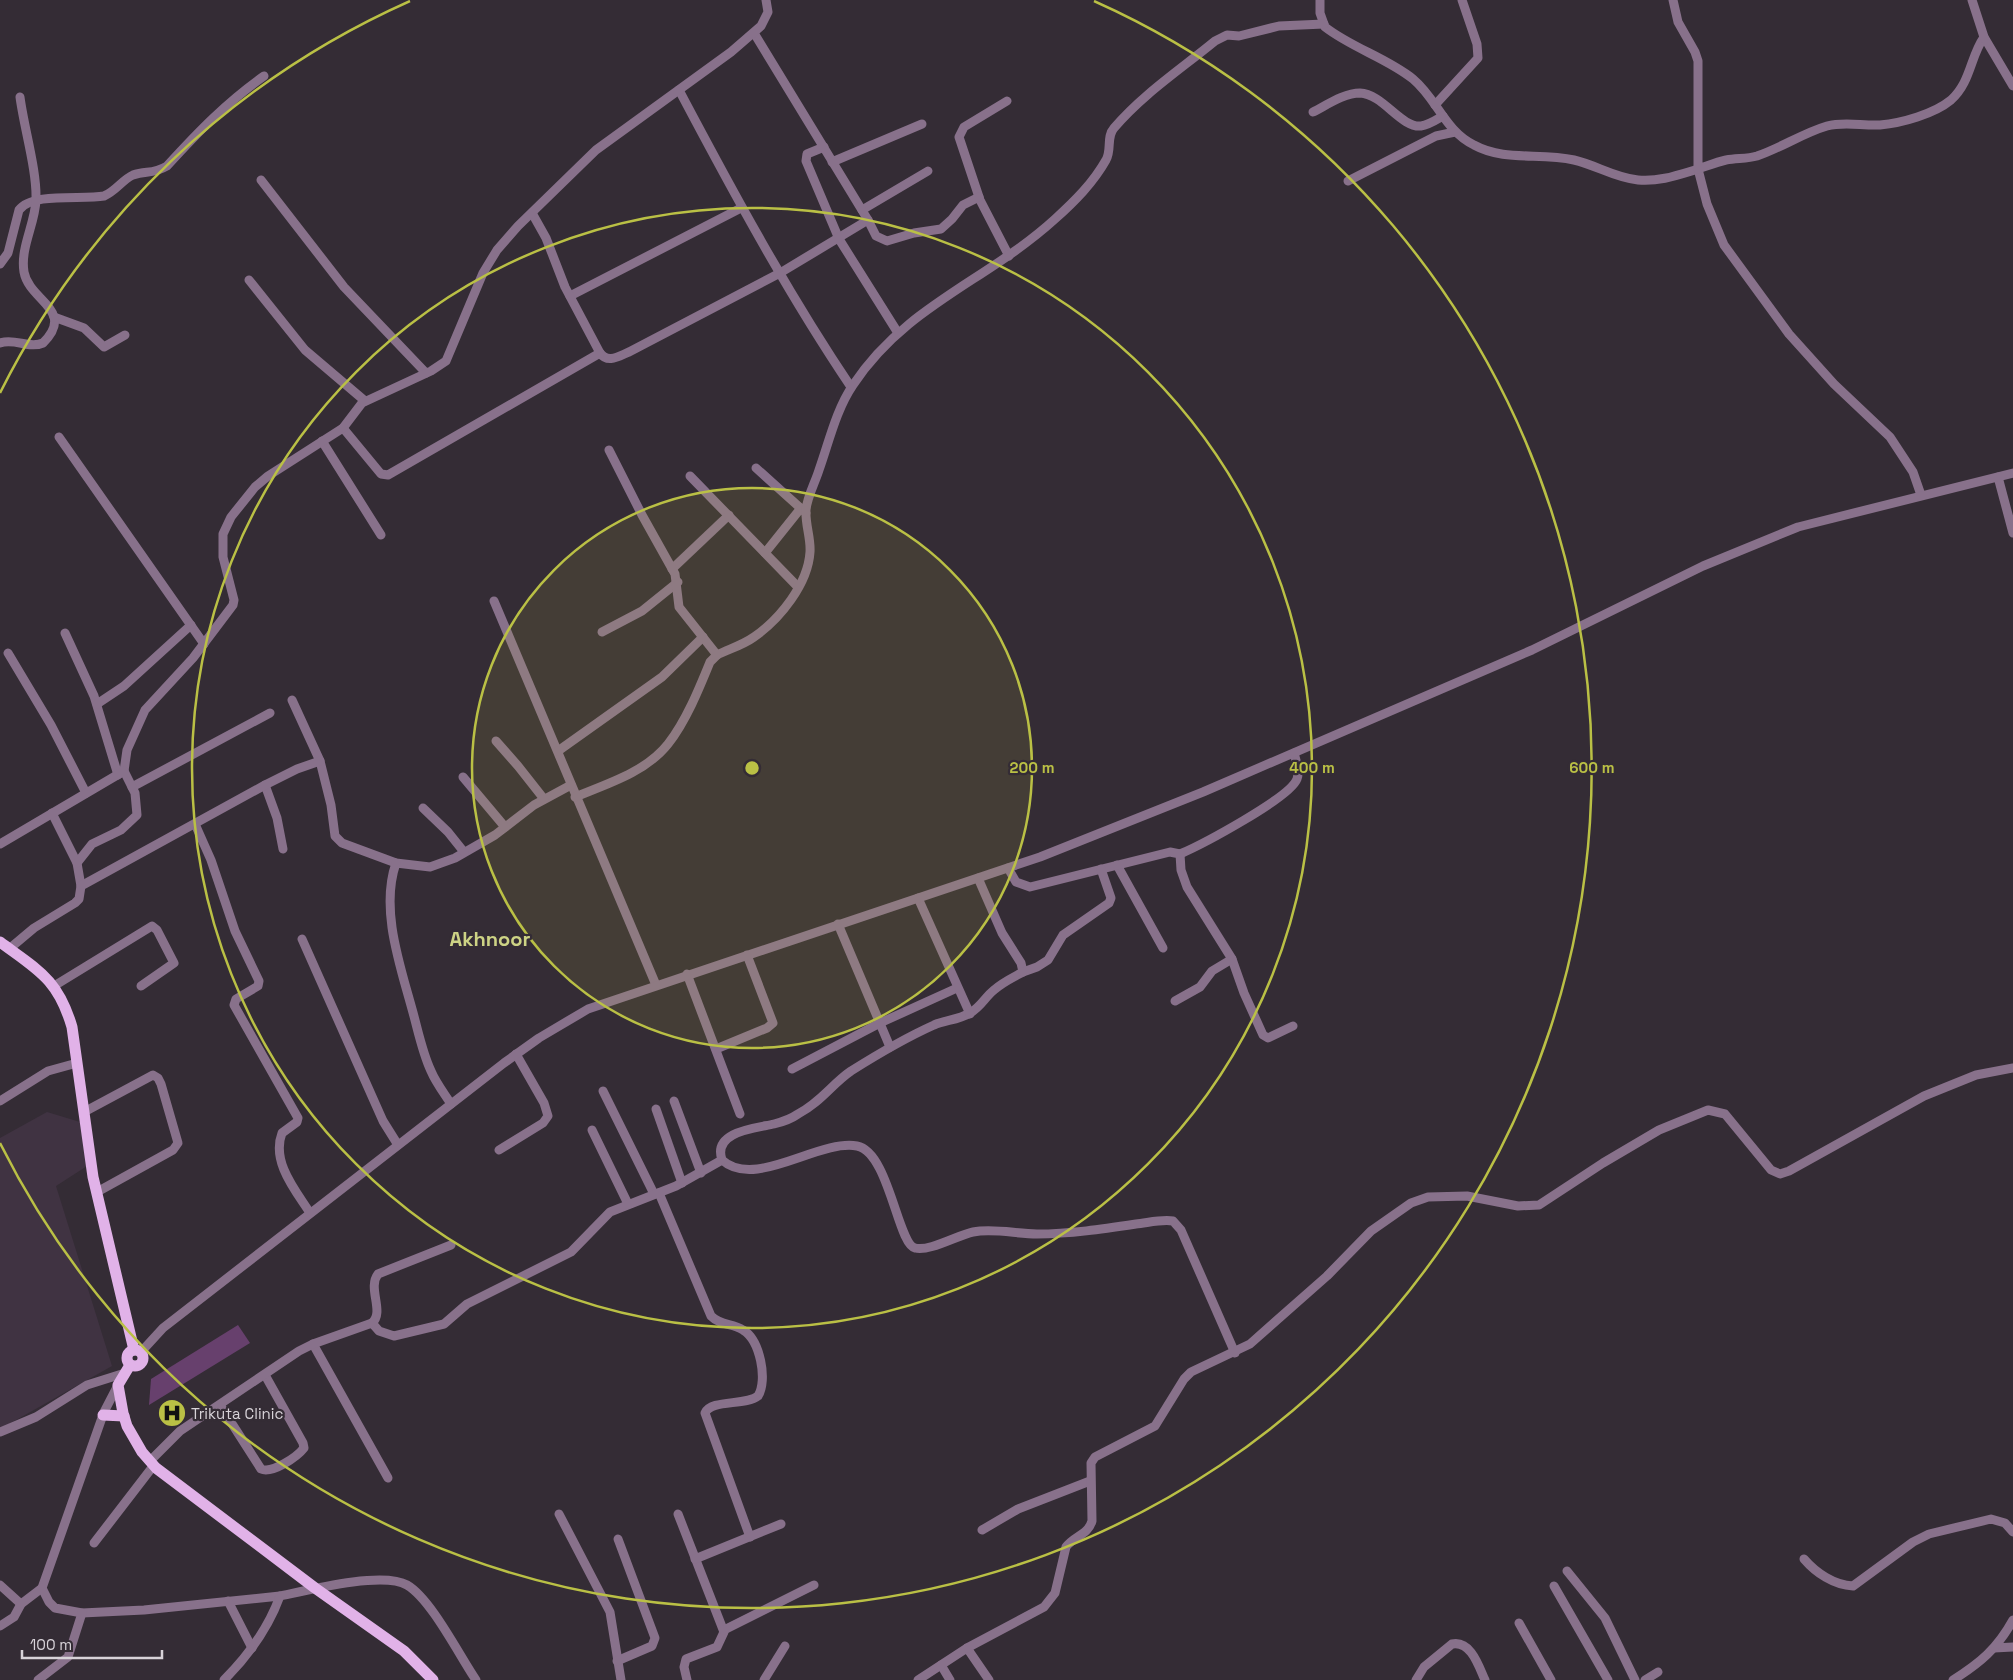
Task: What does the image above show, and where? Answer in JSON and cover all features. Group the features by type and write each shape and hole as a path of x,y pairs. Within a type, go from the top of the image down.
{"main road":[{"path":"7,947 54,986 62,999 70,1020 97,1192 137,1351 144,1358 142,1363 128,1369 118,1385 124,1416 132,1436 152,1463 315,1588 404,1651 433,1680"},
{"path":"103,1415 124,1416"}],"street":[{"path":"0,844 121,773 128,750 145,710 204,644 233,605 222,543 223,534 231,517 254,487 268,476 344,428 357,408 365,401 426,374 450,357 489,262 532,213 596,150 680,90 754,33 767,18 766,0"},
{"path":"1435,105 1478,58 1478,44 1462,0"},
{"path":"1673,0 1678,22 1696,52 1698,61 1698,170 1707,204 1724,245 1789,334 1834,384 1890,436 1913,472 1921,495"},
{"path":"1972,0 1984,37 2013,86"},
{"path":"1320,1 1320,13 1324,24 1334,34 1413,79 1454,132 1472,145 1487,152 1507,155 1573,159 1614,175 1639,180 1655,180 1698,170 1720,161 1756,156 1825,127 1841,123 1880,125 1900,122 1941,106 1950,101 1963,86 1973,66 1977,47 1984,37"},
{"path":"765,553 803,510 851,387 882,348 936,302 1009,256 1053,221 1089,188 1107,158 1109,138 1113,129 1147,95 1215,41 1227,35 1243,35 1279,26 1324,24"},
{"path":"754,33 876,236 880,239 887,241 914,233 941,229 952,220 963,205 979,197"},
{"path":"0,264 8,253 19,210 31,202 104,196 112,193 136,174 159,170 167,166 216,114 238,94 264,76"},
{"path":"680,90 741,208 822,344 851,387"},
{"path":"1313,112 1342,98 1360,93 1376,98 1411,124 1418,126 1443,116"},
{"path":"0,342 14,341 32,346 43,344 53,329 54,317 49,307 27,280 23,268 31,202 20,97"},
{"path":"1007,101 964,127 959,133 960,143 979,197 1009,256"},
{"path":"832,162 922,124"},
{"path":"1348,181 1436,136 1454,132"},
{"path":"824,147 808,154 806,161 839,239 898,333"},
{"path":"862,210 928,171"},
{"path":"261,180 344,287 426,374"},
{"path":"570,296 741,208"},
{"path":"532,213 546,238 570,296 600,353 602,356 610,359 630,352 780,273 868,220"},
{"path":"249,280 305,350 365,401"},
{"path":"54,317 84,328 104,347 125,335"},
{"path":"344,428 380,474 388,475 600,353"},
{"path":"59,437 204,644"},
{"path":"322,441 381,535"},
{"path":"609,450 678,582 679,607 717,655"},
{"path":"577,801 643,766 662,750 674,735 710,662 717,655 753,638 761,632 786,606 798,587 805,573 810,551 803,510 756,468"},
{"path":"137,1351 163,1328 516,1054 588,1009 1008,868 1204,792 1532,650 1703,566 1798,527 2013,473"},
{"path":"690,476 798,587"},
{"path":"1998,477 2013,533"},
{"path":"672,569 729,515"},
{"path":"602,632 642,611 678,582"},
{"path":"494,601 558,751 585,821 656,985"},
{"path":"97,704 124,686 191,625"},
{"path":"65,633 83,668 121,773 132,787 138,808 133,821 121,830 92,844 77,863"},
{"path":"558,751 662,677 703,637"},
{"path":"8,653 51,725 86,793"},
{"path":"292,700 320,761 331,805 333,831 338,841 394,868 430,867 464,852 505,827 544,799 571,785"},
{"path":"132,787 270,713"},
{"path":"496,741 544,799"},
{"path":"1008,868 1016,882 1030,888 1170,852 1180,854 1228,830 1292,786 1298,774 1294,753"},
{"path":"81,886 265,785 297,769 320,761"},
{"path":"463,777 505,827"},
{"path":"265,785 277,818 283,849"},
{"path":"423,808 448,832 464,852"},
{"path":"7,947 79,899 81,886 77,863 52,813"},
{"path":"195,824 211,860 227,912 260,983 236,999 234,1005 298,1118 297,1122 282,1134 279,1152 287,1176 310,1213"},
{"path":"1180,854 1181,870 1187,887 1232,959 1244,993 1266,1038 1271,1038 1293,1026"},
{"path":"1117,865 1163,948"},
{"path":"394,868 391,885 392,920 400,969 431,1071 451,1104"},
{"path":"722,1160 721,1148 737,1133 751,1127 783,1122 800,1113 826,1095 850,1073 890,1047 937,1024 970,1014 980,1007 995,988 1048,960 1064,935 1109,903 1111,898 1101,869"},
{"path":"978,878 1002,933 1023,972"},
{"path":"918,898 956,988 970,1014"},
{"path":"838,924 890,1047"},
{"path":"54,986 152,926 157,930 174,963 141,986"},
{"path":"302,940 383,1121 398,1145"},
{"path":"716,1049 767,1028 773,1023 747,955"},
{"path":"1175,1001 1200,987 1212,971 1232,959"},
{"path":"688,974 740,1114"},
{"path":"792,1069 880,1023 956,988"},
{"path":"500,1150 543,1123 548,1116 544,1103 516,1054"},
{"path":"0,1101 48,1071 77,1063"},
{"path":"918,1680 967,1648 1044,1607 1055,1593 1066,1547 1090,1528 1092,1521 1091,1463 1095,1457 1155,1426 1184,1379 1191,1372 1235,1353 1250,1344 1320,1282 1371,1231 1405,1207 1428,1197 1467,1196 1518,1206 1531,1207 1538,1205 1602,1163 1660,1130 1708,1110 1724,1114 1771,1170 1780,1174 1789,1171 1924,1096 1976,1075 2013,1068"},
{"path":"84,1112 153,1075 158,1078 161,1084 178,1143 176,1148 97,1192"},
{"path":"603,1091 657,1194 711,1316 717,1322 744,1330 750,1337 760,1361 763,1382 758,1396 738,1403 713,1405 705,1413 750,1537"},
{"path":"674,1101 701,1173"},
{"path":"656,1109 682,1183"},
{"path":"592,1130 628,1204"},
{"path":"722,1160 734,1168 746,1170 787,1162 834,1148 852,1146 862,1148 870,1156 888,1186 904,1236 910,1246 914,1248 926,1247 973,1232 1060,1233 1173,1221 1181,1230 1235,1353"},
{"path":"372,1323 379,1331 394,1336 444,1324 467,1304 571,1252 604,1217 628,1204 682,1183 722,1160"},
{"path":"94,1543 152,1463 180,1431 313,1344 372,1323 376,1316 373,1288 378,1274 451,1244"},
{"path":"313,1344 388,1478"},
{"path":"0,1432 36,1417 87,1385 128,1369"},
{"path":"220,1405 261,1469 272,1470 298,1454 304,1448 303,1443 265,1375"},
{"path":"0,1626 14,1616 21,1604 42,1588 103,1415 118,1385"},
{"path":"982,1530 1018,1509 1090,1481"},
{"path":"559,1514 610,1612 621,1680"},
{"path":"678,1514 724,1630 720,1644 717,1647 686,1659 684,1666 687,1680"},
{"path":"1804,1559 1815,1572 1846,1586 1852,1586 1913,1542 1929,1534 1991,1519 2005,1523 2013,1532"},
{"path":"695,1559 781,1524"},
{"path":"617,1661 652,1646 655,1638 618,1539"},
{"path":"1567,1571 1605,1618 1635,1680"},
{"path":"42,1588 49,1602 55,1608 82,1613 144,1610 280,1596 315,1588 388,1579 406,1584 425,1601 476,1680"},
{"path":"0,1584 21,1604"},
{"path":"724,1630 814,1586"},
{"path":"1554,1586 1608,1680"},
{"path":"224,1680 252,1648 271,1620 280,1596"},
{"path":"228,1601 252,1648"},
{"path":"38,1680 68,1657 82,1613"},
{"path":"1952,1680 1982,1662 2013,1620"},
{"path":"1519,1623 1551,1680"},
{"path":"1416,1680 1424,1667 1452,1644 1457,1643 1466,1646 1471,1651 1486,1680"},
{"path":"764,1680 785,1646"},
{"path":"1994,1648 2013,1647"},
{"path":"967,1648 988,1680"},
{"path":"941,1665 950,1680"},
{"path":"1645,1680 1658,1672"}],"shaded area":[{"path":"47,1112 80,1122 87,1166 56,1186 112,1366 0,1429 0,1138"},
{"path":"238,1325 250,1343 149,1405 151,1379"}],"place":[{"name":"Trikuta Clinic","path":"172,1413"}],"district":[{"name":"Akhnoor","path":"490,939"}]}
